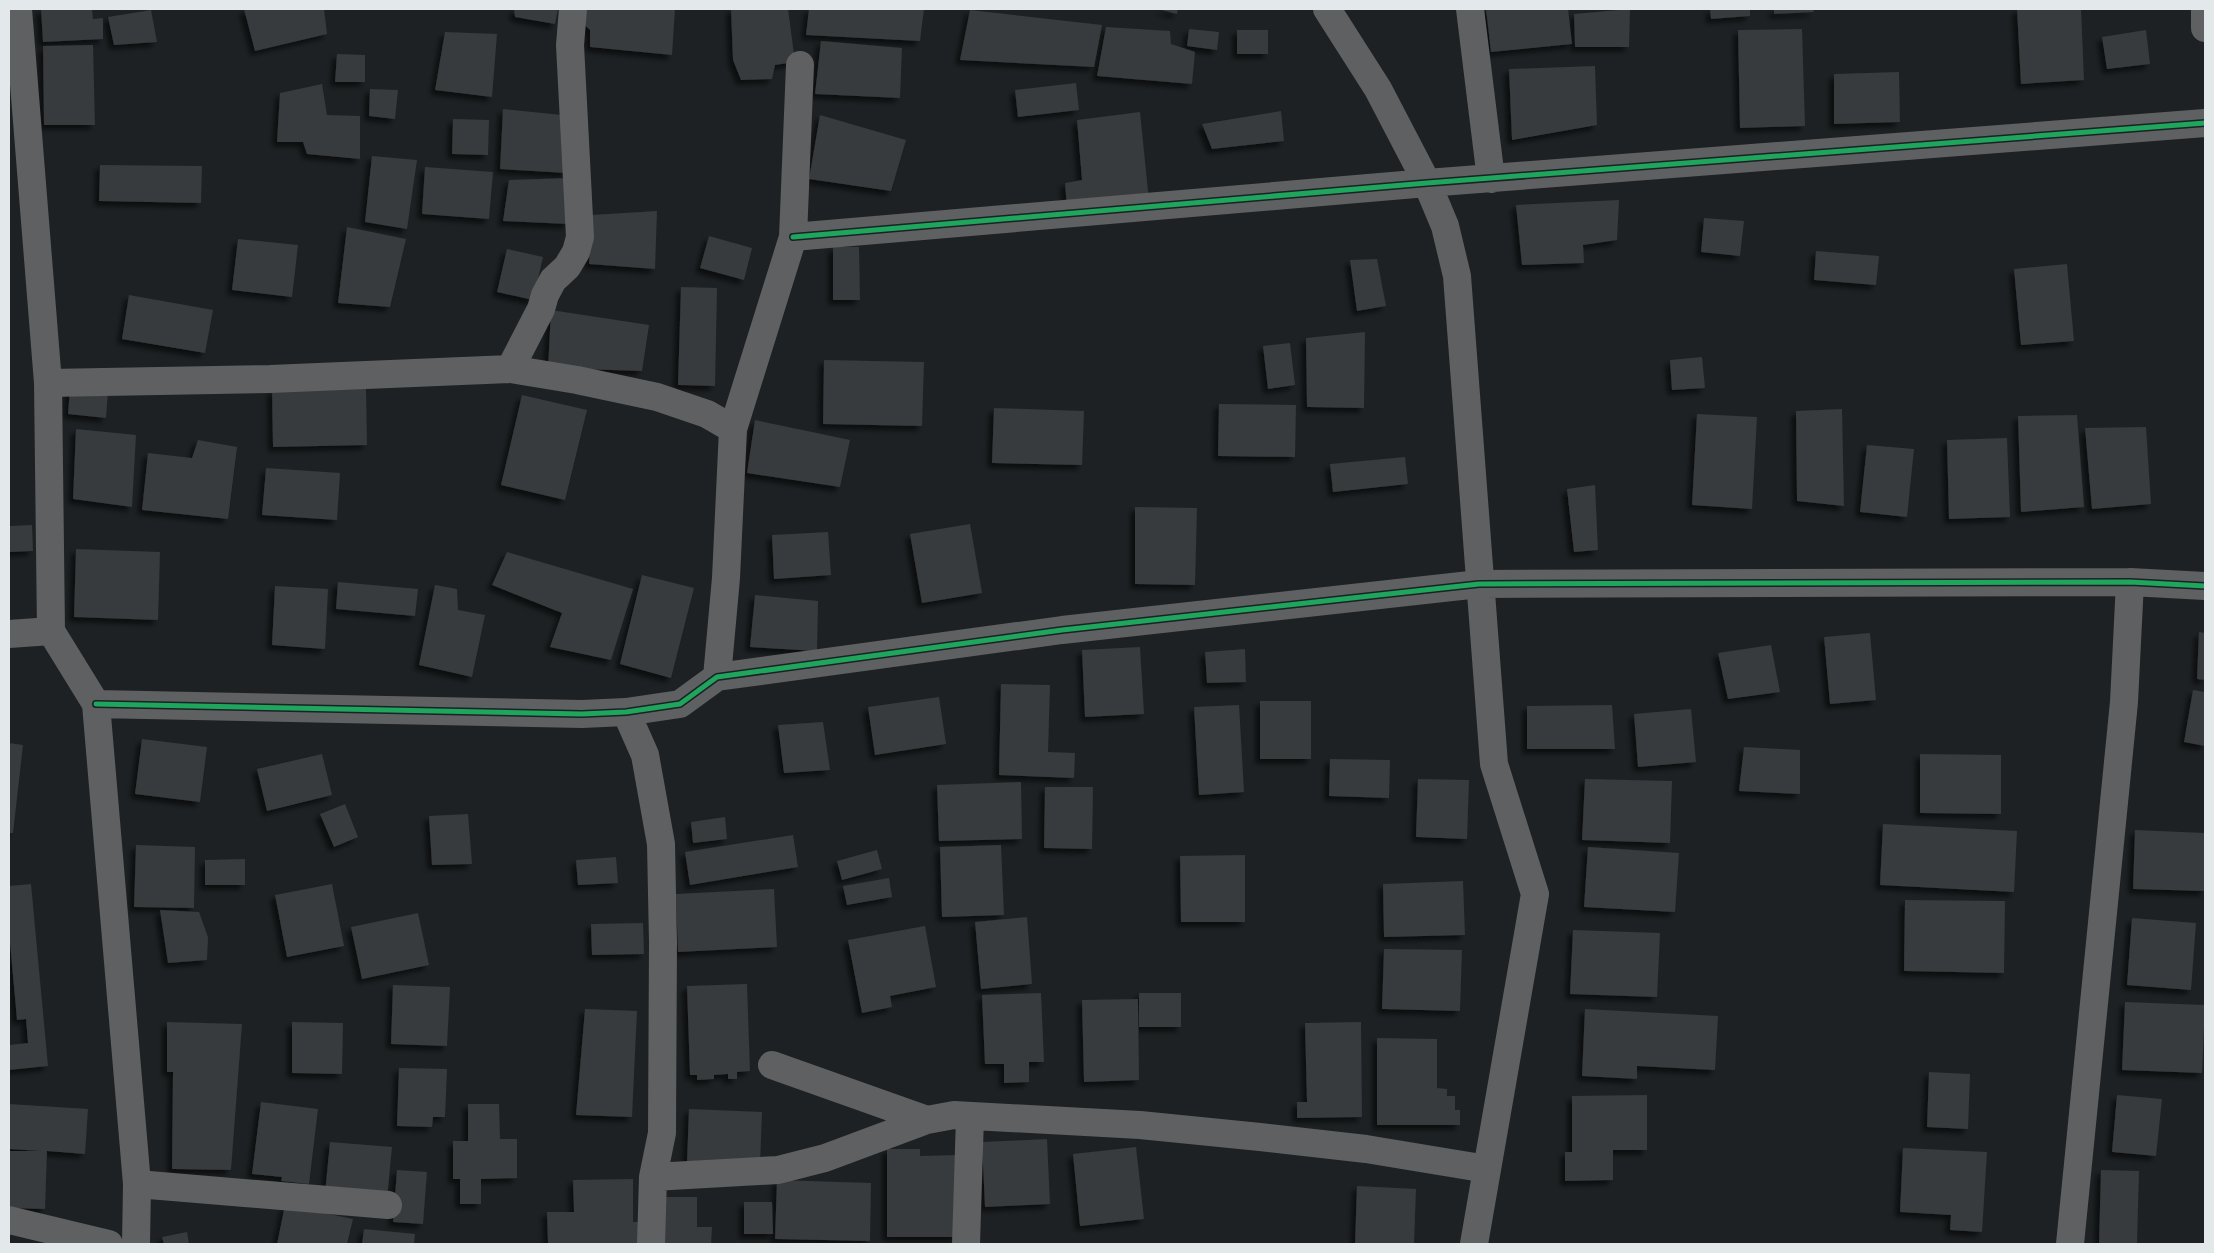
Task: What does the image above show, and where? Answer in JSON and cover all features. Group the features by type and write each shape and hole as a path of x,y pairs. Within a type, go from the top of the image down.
{"street":[{"path":"18,9 48,383 51,631 96,704 136,1184 136,1244"},
{"path":"510,368 541,308 545,295 576,252 580,237 570,45 573,9"},
{"path":"1327,9 1378,88 1427,183 1446,226 1457,276 1494,764 1536,894 1474,1244"},
{"path":"1470,9 1491,179"},
{"path":"2205,9 2205,28"},
{"path":"717,677 726,578 734,428 794,237 800,65"},
{"path":"794,237 1427,183 2205,123"},
{"path":"48,383 270,378 510,368 657,397 707,414 734,428"},
{"path":"2070,1244 2124,702 2130,582"},
{"path":"96,704 553,713 626,712 680,704 717,677 1062,630 1479,584 2130,582 2205,586"},
{"path":"9,634 51,631"},
{"path":"626,712 645,755 661,844 664,942 662,1133 654,1177 652,1244"},
{"path":"772,1065 927,1120"},
{"path":"654,1177 778,1170 825,1158 927,1120 954,1115 1140,1125 1250,1136 1366,1149 1487,1169"},
{"path":"966,1244 970,1117"},
{"path":"136,1184 388,1205"},
{"path":"9,1220 108,1244"}],"building":[{"path":"41,9 92,9 93,19 103,18 103,39 43,42"},
{"path":"244,9 324,9 327,34 255,51"},
{"path":"514,9 558,9 555,24 515,17"},
{"path":"583,9 675,9 672,55 590,47 590,30 581,22"},
{"path":"731,9 788,9 795,62 775,65 772,79 741,80 733,60"},
{"path":"809,9 924,9 920,41 806,35"},
{"path":"1158,9 1178,9 1177,14"},
{"path":"1486,9 1568,9 1572,44 1491,52"},
{"path":"1630,9 1629,47 1575,47 1574,14"},
{"path":"1710,9 1750,9 1750,16 1711,19"},
{"path":"1774,9 1813,9 1814,12 1774,14"},
{"path":"2017,9 2081,9 2084,80 2021,84"},
{"path":"151,10 157,42 114,45 108,17"},
{"path":"970,10 1102,25 1094,67 960,60"},
{"path":"1106,27 1170,31 1171,44 1195,52 1192,84 1097,76"},
{"path":"1189,29 1219,32 1217,50 1187,46"},
{"path":"1802,29 1805,126 1740,128 1738,30"},
{"path":"1237,30 1268,30 1268,54 1237,54"},
{"path":"2146,30 2150,64 2107,69 2102,37"},
{"path":"445,32 497,34 492,97 435,90"},
{"path":"821,41 902,48 900,98 815,94"},
{"path":"93,45 95,125 44,125 43,46"},
{"path":"337,54 365,55 365,82 335,82"},
{"path":"1595,66 1597,125 1512,140 1509,69"},
{"path":"1899,72 1900,122 1834,124 1834,74"},
{"path":"1076,83 1079,110 1018,117 1015,90"},
{"path":"322,84 327,115 360,116 360,159 307,154 303,142 277,142 280,93"},
{"path":"370,89 398,90 395,119 369,116"},
{"path":"503,109 572,116 566,173 500,169"},
{"path":"1281,111 1284,141 1212,149 1202,124"},
{"path":"1140,112 1149,201 1067,209 1065,183 1082,180 1077,120"},
{"path":"820,115 906,140 891,191 809,179"},
{"path":"453,119 489,120 488,155 452,154"},
{"path":"372,156 417,160 407,229 365,222"},
{"path":"100,165 202,166 201,203 99,201"},
{"path":"425,167 493,172 489,219 422,214"},
{"path":"570,178 568,224 503,221 509,180"},
{"path":"1619,200 1617,240 1583,245 1584,263 1522,265 1516,205"},
{"path":"657,211 655,269 589,264 591,215"},
{"path":"1704,218 1744,221 1740,256 1701,252"},
{"path":"347,227 406,239 390,307 338,303"},
{"path":"709,236 752,248 744,280 700,268"},
{"path":"238,239 298,245 292,297 232,290"},
{"path":"833,247 859,247 860,300 833,300"},
{"path":"507,249 543,257 533,300 497,292"},
{"path":"1816,251 1879,256 1876,285 1814,280"},
{"path":"1377,259 1386,306 1357,311 1350,260"},
{"path":"2067,264 2074,341 2021,345 2014,269"},
{"path":"681,287 717,288 715,386 678,385"},
{"path":"129,295 213,310 205,353 122,339"},
{"path":"551,310 649,325 642,371 548,368"},
{"path":"1365,332 1364,408 1307,407 1306,338"},
{"path":"1290,343 1295,385 1268,389 1263,346"},
{"path":"1702,357 1705,388 1672,390 1670,360"},
{"path":"824,360 924,362 922,426 823,424"},
{"path":"70,389 108,392 106,418 68,414"},
{"path":"366,389 367,445 273,447 272,390"},
{"path":"522,395 587,410 565,500 501,485"},
{"path":"1219,404 1296,405 1295,457 1218,456"},
{"path":"994,408 1084,411 1082,465 992,463"},
{"path":"1842,409 1844,506 1797,501 1796,411"},
{"path":"1697,414 1757,417 1752,509 1692,505"},
{"path":"2077,415 2084,507 2021,512 2018,416"},
{"path":"755,420 850,440 840,487 747,473"},
{"path":"2146,427 2151,504 2092,509 2085,428"},
{"path":"76,429 136,435 132,507 73,499"},
{"path":"2007,438 2010,517 1949,519 1947,440"},
{"path":"198,440 237,447 228,519 142,510 148,453 192,458"},
{"path":"1867,445 1914,449 1907,517 1860,512"},
{"path":"1405,457 1408,484 1333,492 1330,464"},
{"path":"266,468 340,473 337,520 262,515"},
{"path":"1595,485 1598,550 1574,552 1567,489"},
{"path":"1135,507 1197,508 1195,585 1135,584"},
{"path":"970,524 982,593 922,603 910,534"},
{"path":"32,525 33,551 9,552 9,526"},
{"path":"828,532 831,575 774,579 772,535"},
{"path":"76,549 160,552 158,620 74,617"},
{"path":"507,552 633,589 611,660 550,647 562,613 492,585"},
{"path":"642,575 694,588 671,678 620,664"},
{"path":"338,582 418,589 415,616 336,609"},
{"path":"435,585 457,589 458,610 485,615 472,677 419,665"},
{"path":"275,586 328,589 325,649 272,645"},
{"path":"755,595 818,601 817,651 750,647"},
{"path":"2199,632 2205,633 2205,680 2197,679"},
{"path":"1870,633 1876,700 1830,704 1824,637"},
{"path":"1771,645 1780,692 1728,699 1718,653"},
{"path":"1140,647 1144,714 1085,717 1082,650"},
{"path":"1245,649 1246,682 1207,683 1205,652"},
{"path":"1001,684 1050,685 1048,752 1075,753 1074,778 999,775"},
{"path":"2193,690 2205,692 2205,746 2184,742"},
{"path":"939,697 946,744 875,755 868,707"},
{"path":"1260,701 1311,701 1311,759 1260,759"},
{"path":"1239,705 1244,792 1199,795 1194,707"},
{"path":"1612,705 1615,749 1527,749 1527,706"},
{"path":"1691,709 1696,762 1638,767 1634,714"},
{"path":"823,722 830,770 784,773 778,725"},
{"path":"142,739 207,747 200,802 135,794"},
{"path":"9,743 23,745 13,833 9,833"},
{"path":"1744,747 1800,750 1800,794 1739,791"},
{"path":"322,754 332,795 267,811 257,769"},
{"path":"1920,754 2001,755 2001,814 1920,813"},
{"path":"1330,759 1390,760 1389,798 1329,796"},
{"path":"1418,779 1469,780 1467,839 1416,837"},
{"path":"1585,779 1672,781 1670,843 1582,840"},
{"path":"1021,782 1022,839 939,841 937,785"},
{"path":"1045,787 1093,787 1092,849 1044,848"},
{"path":"345,804 358,837 334,847 320,814"},
{"path":"468,814 472,864 432,865 429,816"},
{"path":"725,817 727,839 693,843 691,822"},
{"path":"1883,824 2017,831 2014,892 1880,885"},
{"path":"2135,830 2205,833 2205,891 2133,889"},
{"path":"793,835 798,867 690,885 685,852"},
{"path":"136,845 195,847 194,908 134,907"},
{"path":"1001,845 1004,915 942,917 940,847"},
{"path":"1588,847 1679,853 1675,912 1584,907"},
{"path":"877,850 882,869 842,880 837,861"},
{"path":"1245,855 1245,922 1181,922 1180,856"},
{"path":"616,857 618,883 578,885 576,860"},
{"path":"245,859 245,885 205,885 205,860"},
{"path":"889,878 892,897 847,905 843,886"},
{"path":"1463,881 1465,935 1384,937 1383,884"},
{"path":"31,884 48,1066 9,1070 9,1045 28,1043 26,1019 17,1020 9,931 9,886"},
{"path":"332,884 344,946 287,957 275,895"},
{"path":"774,889 777,947 678,952 676,894"},
{"path":"1905,900 2005,901 2004,973 1904,971"},
{"path":"160,910 199,912 208,937 207,960 168,963"},
{"path":"418,913 429,965 362,979 351,927"},
{"path":"1027,917 1032,984 981,989 975,922"},
{"path":"2132,918 2196,923 2191,990 2127,985"},
{"path":"643,923 644,954 592,955 591,924"},
{"path":"925,926 936,987 890,996 892,1007 862,1013 848,940"},
{"path":"1573,930 1660,933 1657,997 1570,994"},
{"path":"1384,949 1462,950 1460,1011 1382,1009"},
{"path":"747,984 750,1071 737,1072 737,1079 728,1079 728,1074 714,1075 714,1079 697,1080 697,1075 690,1075 687,986"},
{"path":"393,985 450,987 447,1046 391,1044"},
{"path":"1041,993 1044,1062 1029,1062 1029,1082 1004,1083 1004,1064 985,1064 982,995"},
{"path":"1139,993 1181,993 1181,1027 1139,1027"},
{"path":"1138,999 1139,1080 1084,1082 1082,1000"},
{"path":"2125,1002 2205,1005 2202,1073 2122,1070"},
{"path":"585,1009 637,1011 632,1117 576,1115"},
{"path":"1585,1009 1718,1016 1715,1070 1637,1066 1637,1079 1582,1076"},
{"path":"167,1022 242,1024 231,1170 172,1169 173,1072 167,1072"},
{"path":"292,1022 343,1023 342,1074 292,1073"},
{"path":"1361,1022 1362,1117 1297,1118 1297,1102 1307,1102 1305,1023"},
{"path":"1377,1038 1437,1039 1437,1088 1447,1089 1447,1096 1455,1096 1455,1110 1460,1110 1460,1125 1377,1125"},
{"path":"399,1068 447,1069 445,1117 433,1117 432,1127 397,1126"},
{"path":"1929,1072 1970,1074 1968,1129 1927,1127"},
{"path":"1647,1095 1647,1150 1613,1150 1613,1180 1565,1181 1565,1152 1572,1152 1572,1096"},
{"path":"2117,1095 2162,1099 2156,1156 2112,1152"},
{"path":"261,1102 318,1109 309,1184 281,1181 282,1177 252,1174"},
{"path":"9,1104 88,1109 85,1154 47,1151 45,1209 9,1208 9,1151 41,1151 9,1149"},
{"path":"468,1104 499,1104 500,1139 517,1139 517,1178 481,1179 481,1204 460,1204 460,1179 453,1179 453,1141 468,1141"},
{"path":"689,1109 762,1112 760,1165 687,1162"},
{"path":"1047,1139 1050,1204 985,1207 982,1142"},
{"path":"330,1142 392,1147 387,1199 325,1193"},
{"path":"1136,1147 1144,1219 1080,1226 1073,1154"},
{"path":"1903,1148 1987,1152 1982,1232 1950,1230 1951,1215 1900,1212"},
{"path":"887,1149 920,1149 920,1156 957,1155 958,1237 887,1237"},
{"path":"397,1170 427,1172 423,1224 393,1222"},
{"path":"2101,1170 2139,1171 2137,1244 2099,1244"},
{"path":"633,1179 633,1222 642,1222 642,1244 548,1244 547,1212 574,1212 573,1180"},
{"path":"777,1180 871,1183 870,1241 775,1239"},
{"path":"1357,1186 1416,1189 1414,1244 1355,1244"},
{"path":"662,1197 697,1197 697,1227 712,1227 711,1244 661,1244"},
{"path":"744,1202 772,1202 773,1234 744,1234"},
{"path":"285,1205 353,1219 347,1244 277,1244"},
{"path":"364,1229 415,1234 414,1244 362,1244"},
{"path":"187,1232 189,1244 164,1244 162,1237"}],"cycle path":[{"path":"793,237 1427,183 2205,123"},
{"path":"96,704 582,714 626,712 680,704 717,677 1062,630 1479,584 2130,582 2205,586"}]}
